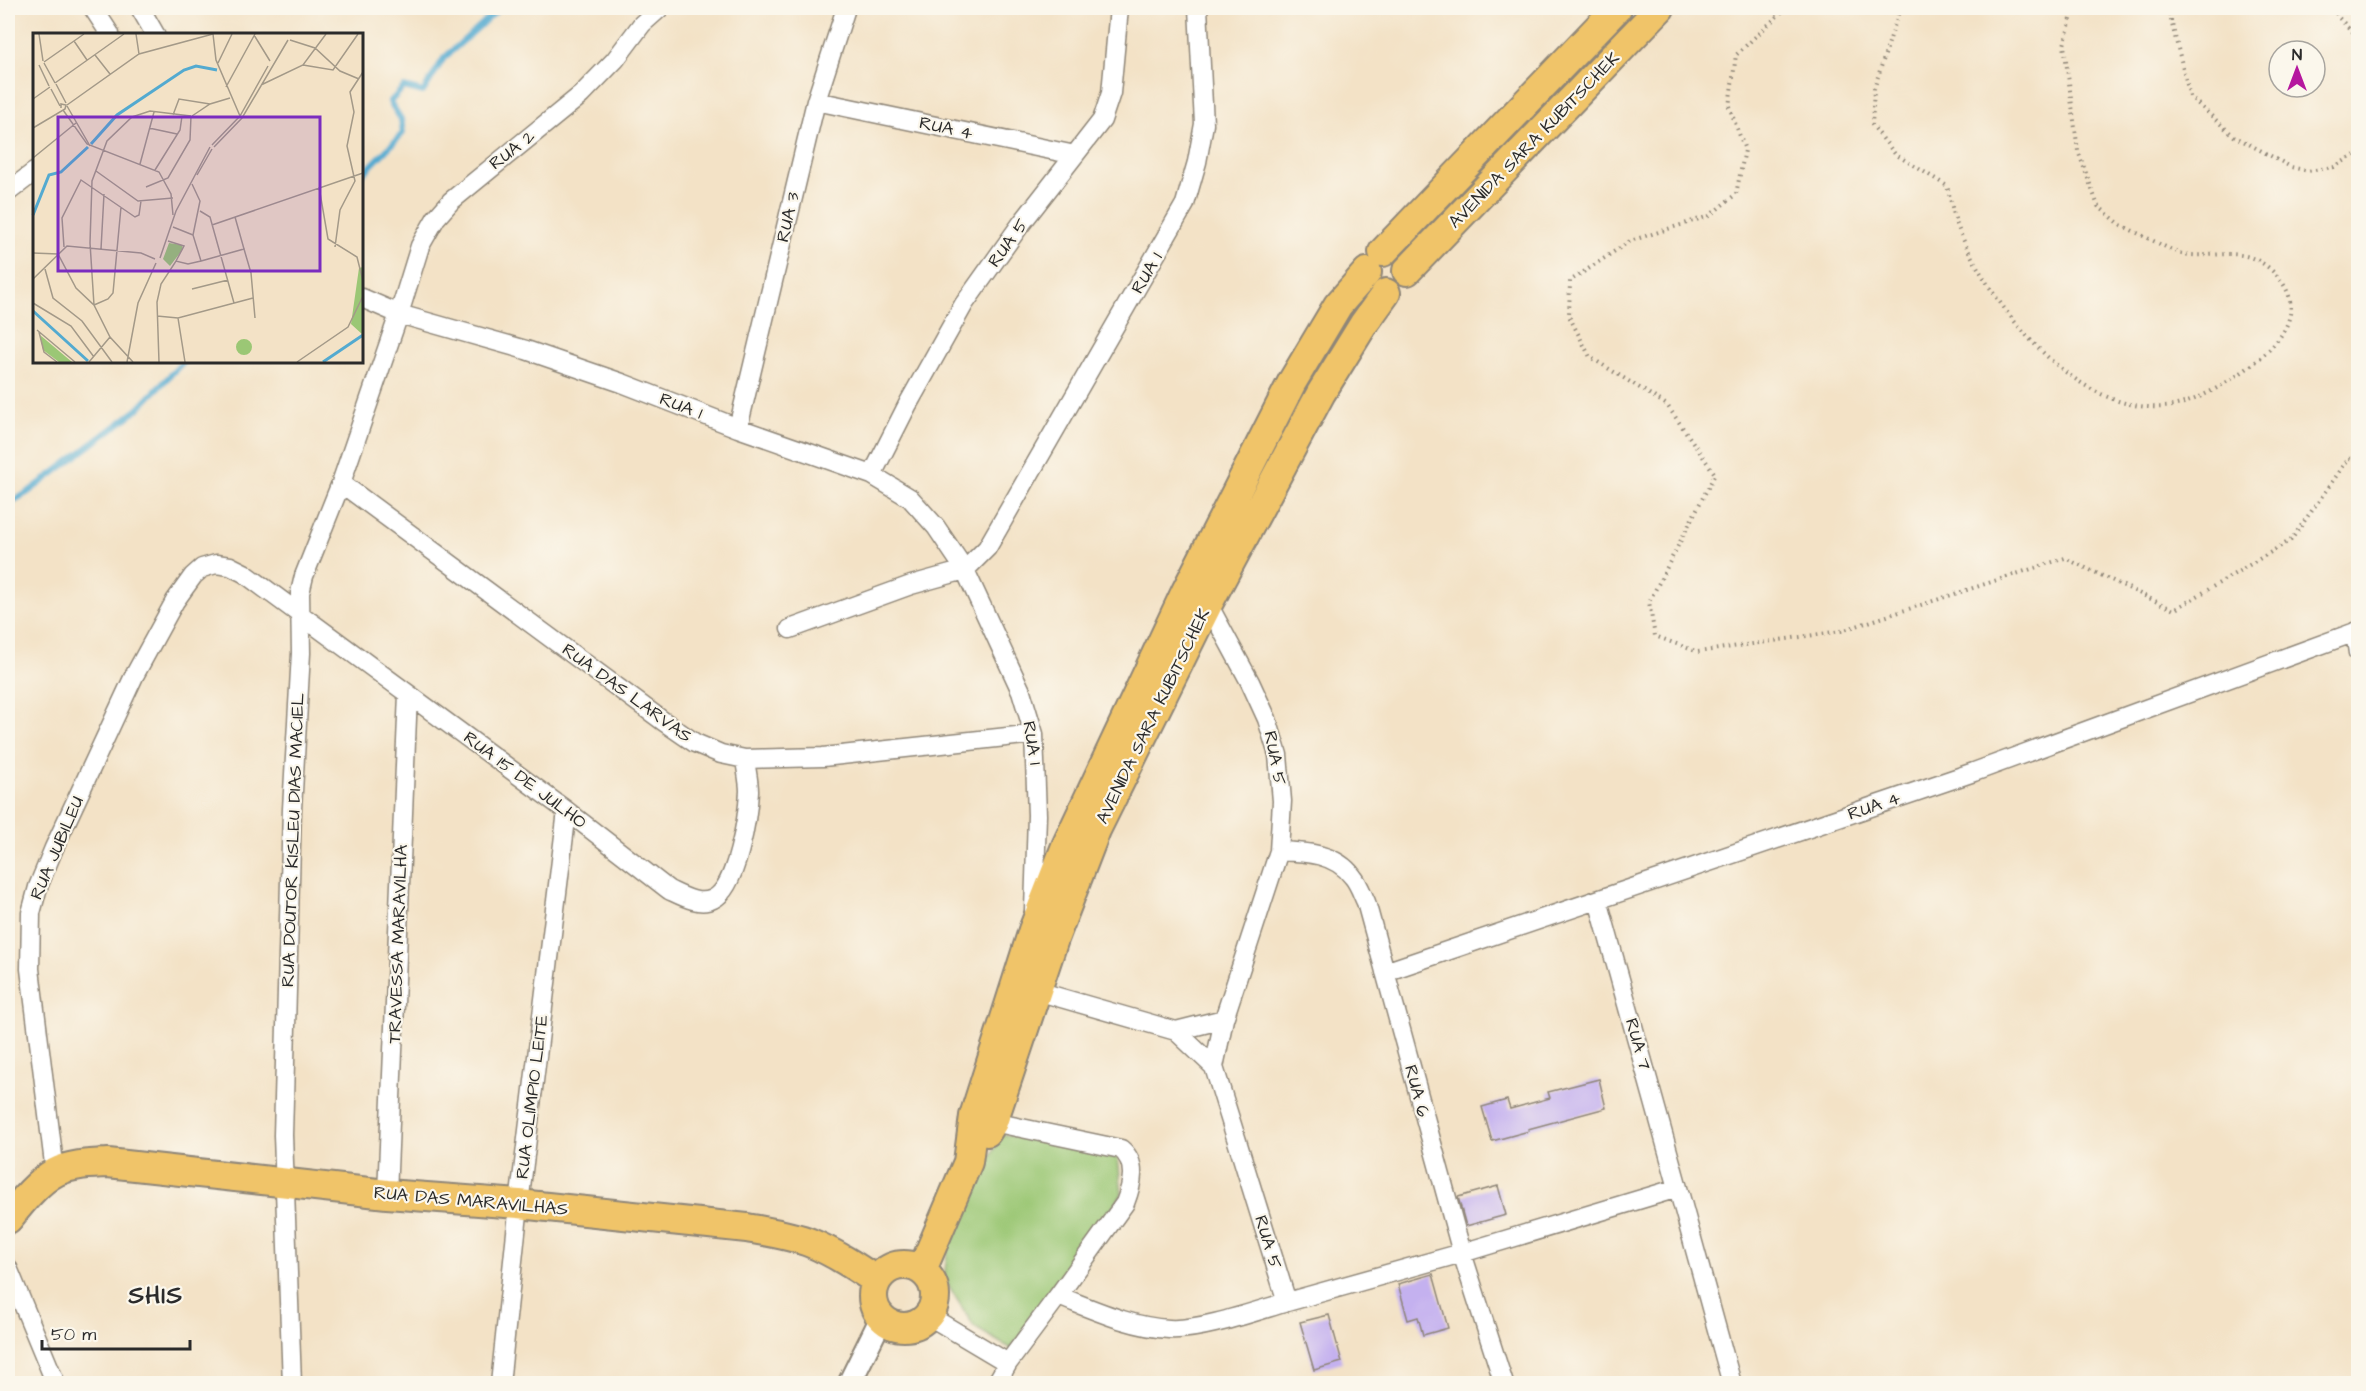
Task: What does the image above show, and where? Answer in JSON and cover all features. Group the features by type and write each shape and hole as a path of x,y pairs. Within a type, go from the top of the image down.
{"main road":[{"name":"AVENIDA SARA KUBITSCHEK","path":"968,1162 993,1122 1026,988 1033,930 1066,846 1176,612 1281,403 1338,305 1375,262 1617,8"},
{"name":"AVENIDA SARA KUBITSCHEK","path":"1026,988 1054,939 1096,830 1208,604 1321,393 1363,325 1386,293 1401,287 1406,280 1407,272 1660,8"},
{"path":"1386,293 1371,284 1375,262 1390,252 1402,259 1407,272"},
{"path":"922,1270 968,1162 974,1116 1026,988"},
{"name":"RUA DAS MARAVILHAS","path":"55,1172 81,1165 108,1163 387,1194 519,1204 747,1228 781,1234 811,1243 877,1281"},
{"path":"8,1219 28,1196 55,1172"},
{"path":"902,1264 912,1265 922,1270 933,1283 935,1291 936,1300 928,1316 911,1326 890,1323 882,1317 873,1300 873,1290 877,1281 883,1273 902,1264"}],"street":[{"path":"93,8 109,33"},
{"path":"140,8 154,33"},
{"name":"RUA 2","path":"399,314 420,246 436,218 472,182 581,95 615,60 642,24 660,8"},
{"name":"RUA 3","path":"738,428 816,101 846,8"},
{"name":"RUA 5","path":"873,475 908,404 964,304 1021,224 1102,120 1111,93 1119,8"},
{"name":"RUA 1","path":"790,629 911,585 964,570 987,548 1185,204 1197,162 1204,124 1198,8"},
{"name":"RUA 4","path":"816,101 1075,155"},
{"path":"8,192 33,173"},
{"name":"RUA 1","path":"363,298 399,314 526,350 622,383 738,428 873,475 910,498 936,527 964,570 1021,691 1034,734 1037,815 1033,930"},
{"name":"RUA DOUTOR KISLEU DIAS MACIEL","path":"292,1383 283,1135 292,809 301,653 300,593 304,576 341,483 399,314"},
{"name":"RUA DAS LARVAS","path":"341,483 663,722 695,743 721,754 745,759 824,757 1034,734"},
{"name":"RUA 15 DE JULHO","path":"216,564 230,566 244,573 567,810 669,890 688,899 712,900 721,894 728,882 742,845 749,789 745,759"},
{"name":"RUA JUBILEU","path":"55,1172 30,969 31,913 54,848 134,676 175,601 193,576 202,568 216,564"},
{"name":"RUA 5","path":"1208,604 1267,718 1278,755 1282,801 1279,851 1224,1018 1214,1067 1287,1302"},
{"path":"2357,632 2358,652"},
{"name":"RUA 4","path":"1385,972 1974,772 2357,632"},
{"name":"TRAVESSA MARAVILHA","path":"387,1194 408,694"},
{"name":"RUA OLIMPIO LEITE","path":"500,1383 519,1204 567,810"},
{"name":"RUA 6","path":"1279,851 1306,852 1333,860 1353,876 1366,903 1462,1253 1504,1383"},
{"name":"RUA 7","path":"1598,900 1678,1188"},
{"path":"1026,988 1176,1031 1214,1067"},
{"path":"1176,1031 1224,1018"},
{"path":"993,1122 1121,1149 1129,1156 1132,1165 1125,1203 1008,1363 996,1383"},
{"path":"1058,1296 1134,1324 1172,1330 1211,1323 1462,1253 1678,1188 1732,1383"},
{"path":"8,1269 56,1383"},
{"path":"928,1316 1008,1363"},
{"path":"849,1383 882,1317"}],"path":[{"path":"1786,8 1736,55 1729,106 1745,150 1737,194 1709,216 1630,240 1570,281 1569,316 1590,357 1667,405 1714,474 1649,602 1655,636 1698,652 1841,630 2065,558 2174,610 2291,540 2349,458 2358,460"},
{"path":"1900,8 1874,88 1872,125 1895,154 1947,186 1959,229 1993,294 2035,347 2084,384 2107,398 2145,407 2164,407 2182,403 2216,388 2253,366 2279,341 2291,316 2290,297 2281,280 2268,267 2243,254 2188,255 2178,253 2121,225 2098,206 2078,151 2064,45 2074,8"},
{"path":"2168,8 2190,98 2234,136 2291,167 2308,171 2334,167 2358,153"},
{"path":"2333,8 2339,18 2358,37"}],"green space":[{"path":"1002,1134 1118,1158 1122,1194 1011,1349 974,1327 944,1278 949,1240"}],"building":[{"path":"1599,1079 1606,1108 1492,1141 1482,1107 1507,1100 1510,1109 1550,1098 1548,1092"},
{"path":"1498,1186 1506,1215 1466,1226 1458,1197"},
{"path":"1433,1274 1448,1328 1423,1335 1418,1317 1408,1320 1398,1284"},
{"path":"1329,1315 1342,1362 1314,1370 1300,1322"}],"waterway":[{"path":"363,174 403,133 401,119 390,102 404,87 423,92 444,58 500,8"},
{"path":"8,504 27,493 137,410 182,363"}],"district":[{"name":"SHIS","path":"156,1296"}]}
